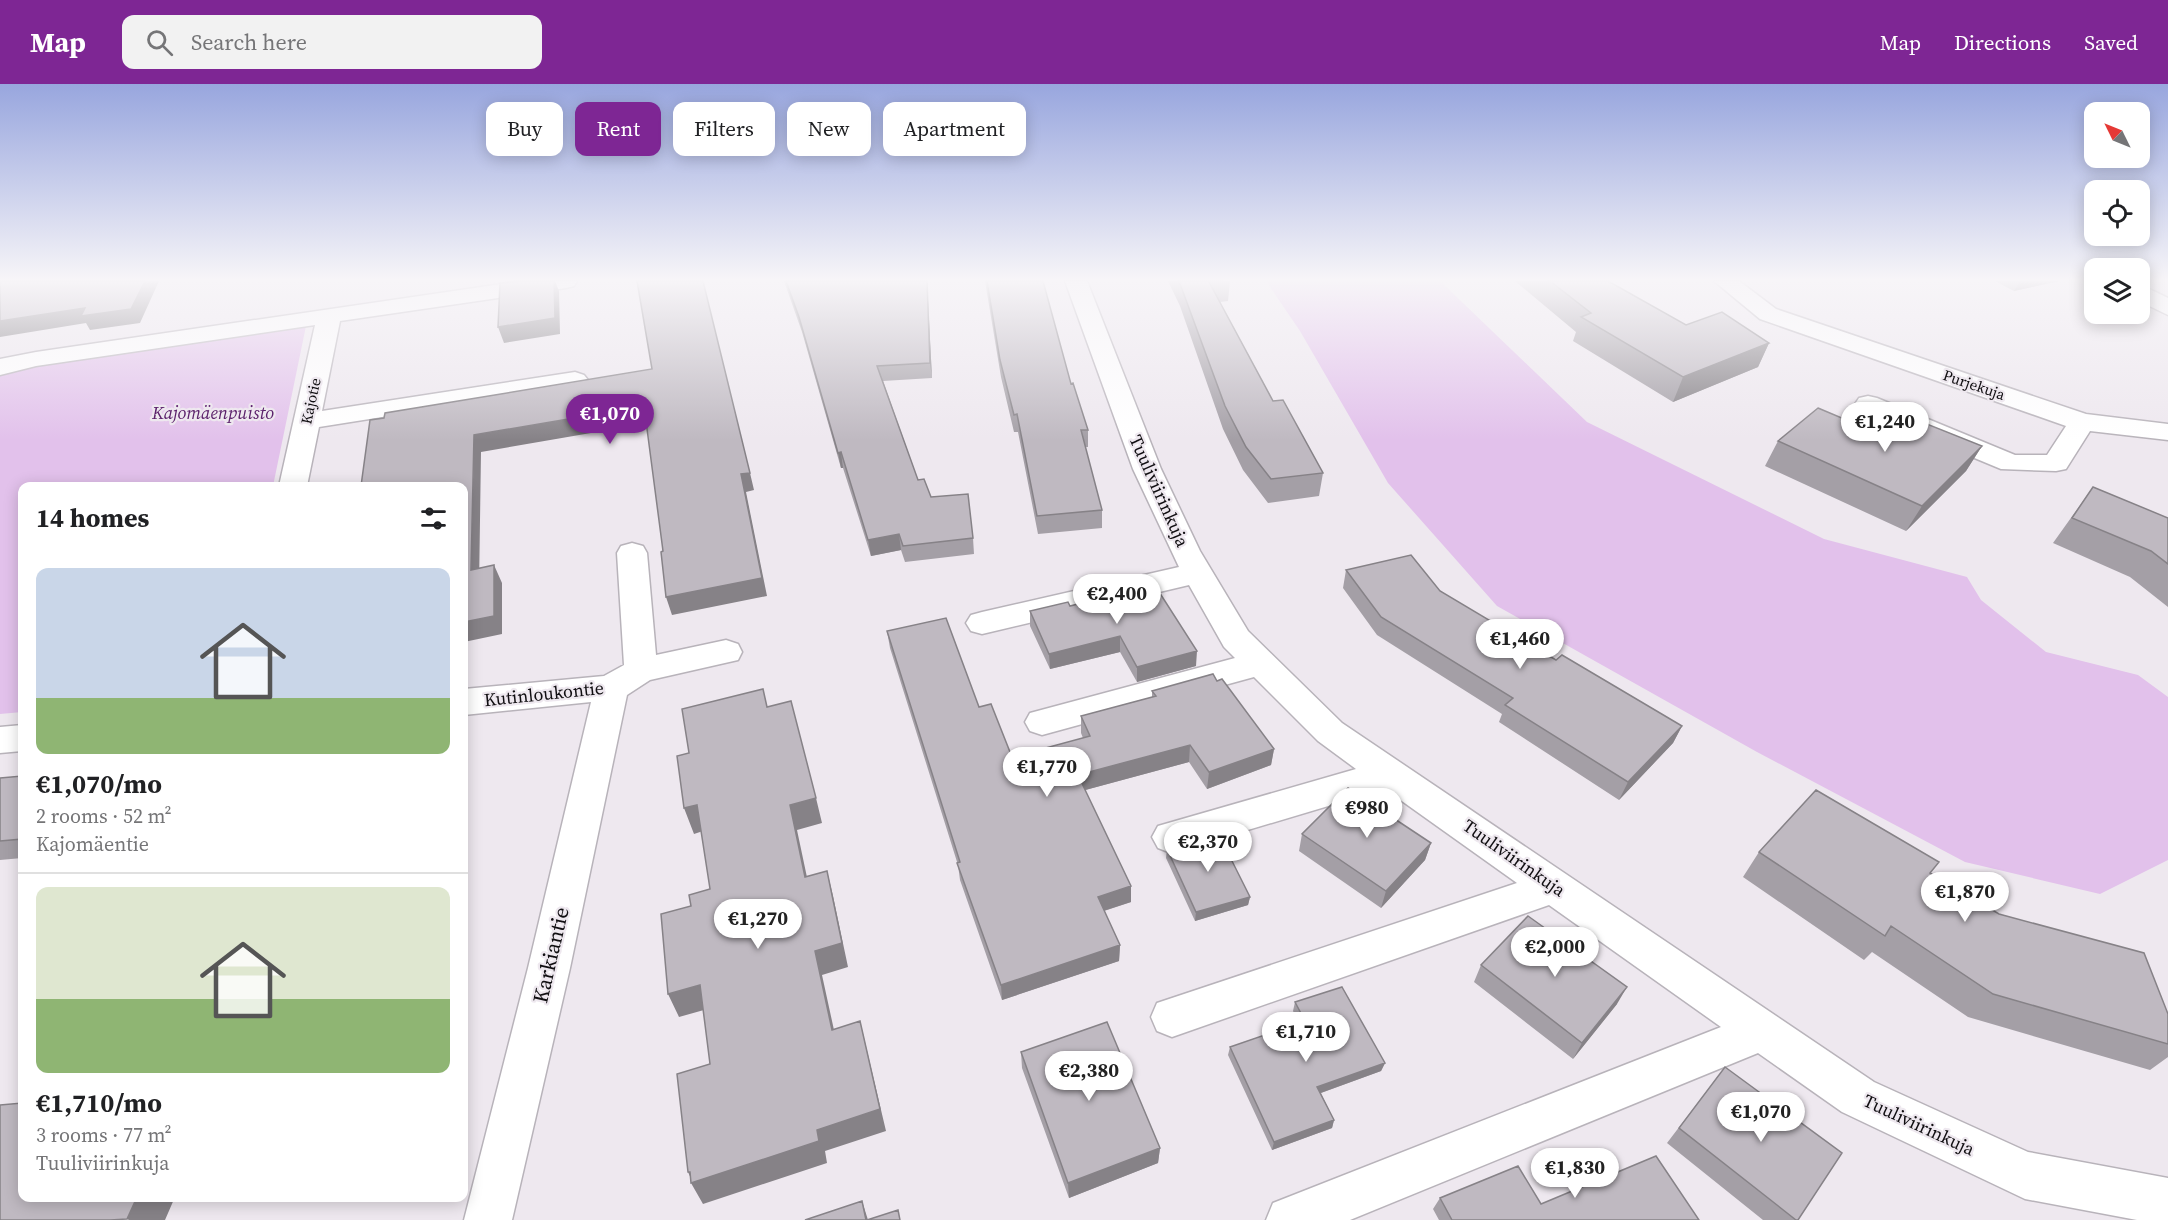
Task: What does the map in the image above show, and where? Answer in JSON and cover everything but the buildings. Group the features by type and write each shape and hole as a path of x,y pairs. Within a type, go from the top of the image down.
{"street":[{"path":"0,367 36,359 210,334"},
{"name":"Kajotie","path":"294,482 325,334"},
{"name":"Tuuliviirinkuja","path":"1096,334 1147,469 1175,532 1236,639 1330,732 1858,1097 2025,1175 2168,1202"},
{"name":"Purjekuja","path":"1826,334 2082,422 2168,432"},
{"path":"307,421 575,380"},
{"path":"1868,405 2011,463 2056,463 2082,422"},
{"name":"Karkiantie","path":"488,1220 549,969 626,679 632,553"},
{"path":"982,623 1198,573"},
{"name":"Kutinloukontie","path":"468,701 626,679 726,652"},
{"path":"1042,722 1259,664"},
{"path":"0,740 18,738"},
{"path":"1171,837 1392,773"},
{"path":"1172,1017 1554,887"},
{"path":"1290,1220 1763,1031"}],"green space":[{"name":"Kajomäenpuisto","path":"252,334 304,334 274,482 18,482 18,712 0,714 0,374 34,366"},
{"path":"1302,334 1495,334 1587,422 1824,539 1967,577 1981,600 2046,652 2138,675 2168,697 2168,860 2100,894 1965,862 1757,752 1497,606 1388,483"}]}
